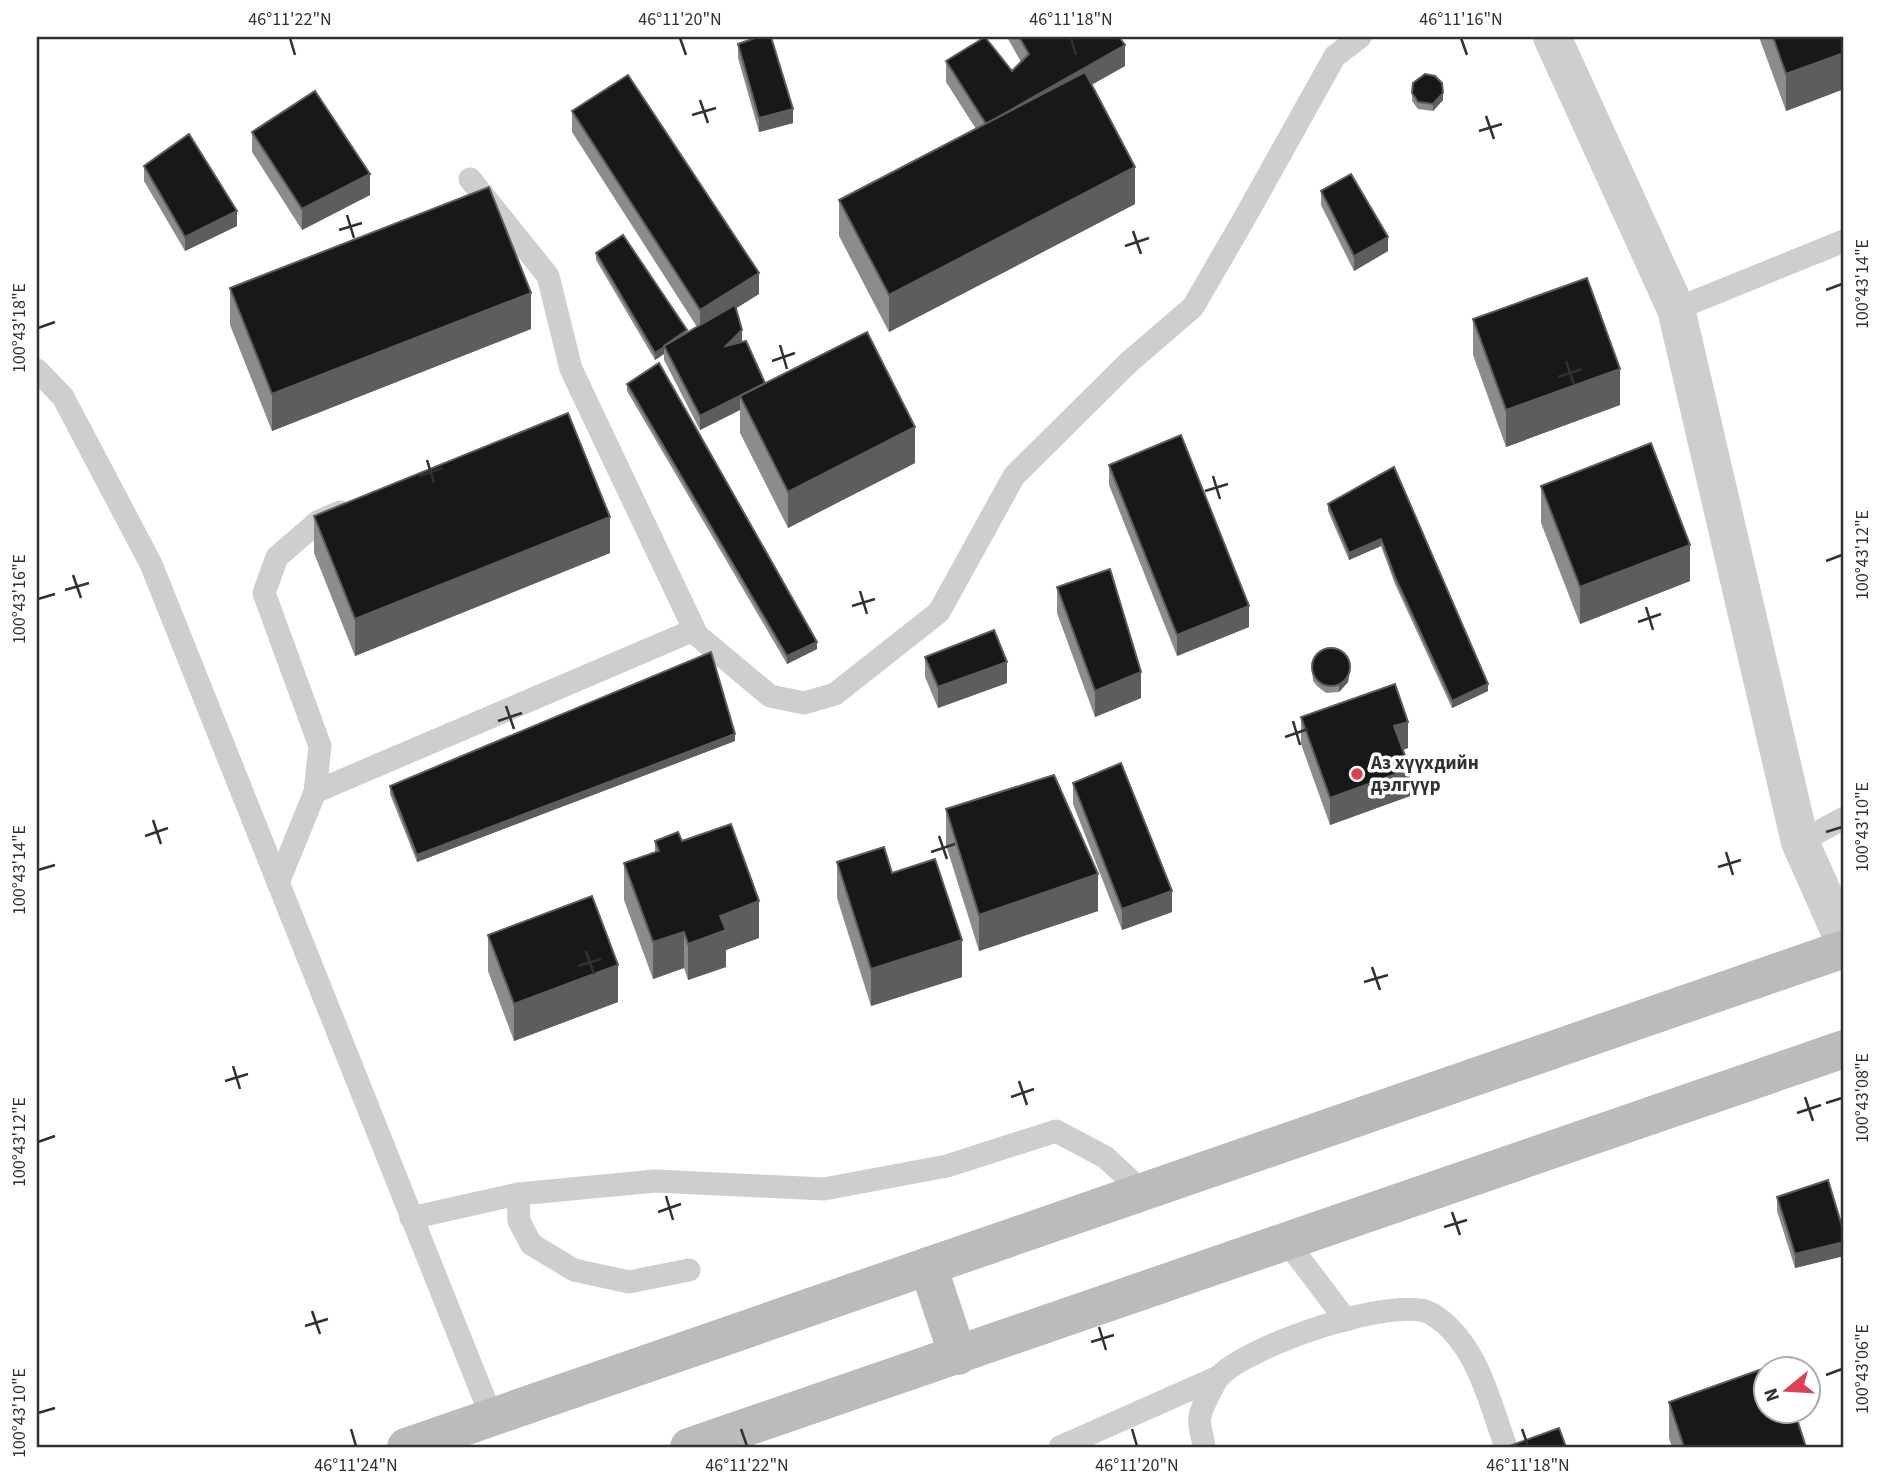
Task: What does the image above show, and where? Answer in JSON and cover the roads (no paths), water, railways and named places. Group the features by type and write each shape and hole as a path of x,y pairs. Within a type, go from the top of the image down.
{"main road":[{"path":"406,1447 1844,948"},
{"path":"688,1447 1844,1049"},
{"path":"928,1266 958,1356"}],"street":[{"path":"1552,37 1676,309 1800,842 1844,941"}],"lane":[{"path":"470,179 548,276 571,369 697,635 770,696 804,704 835,694 939,612 1013,476 1128,363 1193,307 1335,56 1360,37"},
{"path":"1676,309 1844,241"},
{"path":"37,370 63,397 151,564 492,1418"},
{"path":"563,417 589,406"},
{"path":"278,883 315,792 320,746 264,593 277,557 319,521 357,505"},
{"path":"315,792 694,630"},
{"path":"1800,842 1844,818"},
{"path":"411,1218 518,1194 655,1181 824,1189 947,1166 1056,1131 1105,1157 1143,1192"},
{"path":"518,1194 519,1221 531,1244 574,1270 628,1282 689,1270"},
{"path":"1287,1242 1346,1320"},
{"path":"1060,1447 1219,1377 1245,1358 1291,1337 1384,1310 1411,1309 1430,1312 1448,1327 1478,1370 1506,1447"},
{"path":"1204,1447 1199,1416 1219,1377"}],"place":[{"name":"Аз хүүхдийн дэлгүүр","path":"1357,774"}]}
